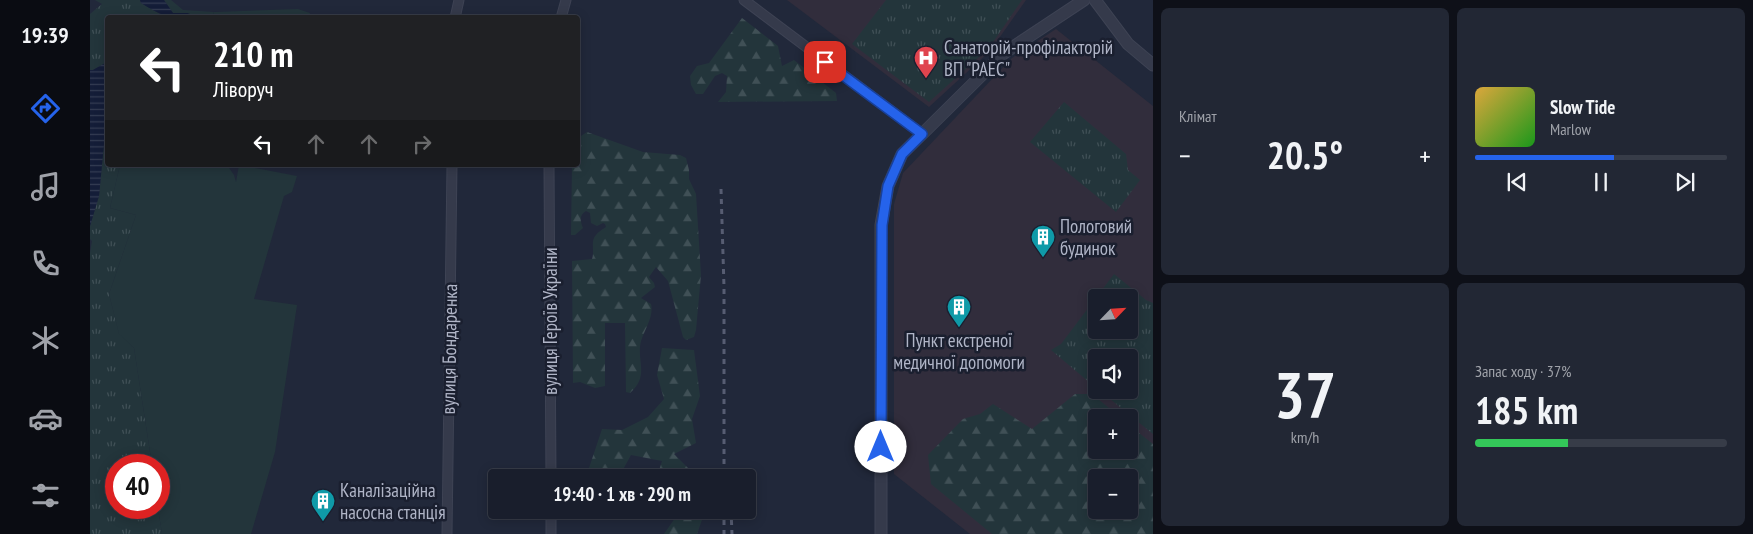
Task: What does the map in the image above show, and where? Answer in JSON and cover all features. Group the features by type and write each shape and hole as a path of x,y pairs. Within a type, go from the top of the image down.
{"street":[{"path":"456,15 459,0"},
{"path":"562,15 566,0"},
{"path":"744,0 922,134"},
{"path":"882,534 882,225 888,186 902,154 1004,53 1084,0"},
{"path":"1095,0 1128,44 1153,64"},
{"name":"вулиця Бондаренка","path":"447,534 452,167"},
{"name":"вулиця Героїв України","path":"549,167 551,469"},
{"path":"551,519 551,534"}],"shaded area":[{"name":"Санаторій-профілакторій ВП \"РАЕС\"","path":"787,0 1026,0 990,51 929,107"},
{"path":"1056,29 1153,106 1153,534 970,534 894,474 894,204 903,173 1012,58"}],"green space":[{"path":"95,0 140,0 141,3 164,15 105,15 105,63 90,70 90,14 102,4"},
{"path":"164,0 171,0 183,10 214,12 213,15 173,13"},
{"name":"Санаторій-профілакторій ВП \"РАЕС\"","path":"886,0 1022,0 989,48 929,102 852,44"},
{"path":"298,9 310,13 310,15 213,15 214,12"},
{"path":"742,18 778,46 782,66 794,60 836,93 837,101 718,102 726,92 727,76 722,73 715,76 703,94 696,94 691,85 690,76 697,66 709,63"},
{"path":"1064,102 1126,154 1128,170 1140,180 1116,212 1030,142"},
{"path":"587,132 643,152 680,155 686,158 689,179 696,194 701,275 694,337 686,340 683,337 668,281 656,267 649,277 655,287 641,298 651,304 652,309 641,341 641,374 636,386 630,393 626,392 625,323 605,323 605,386 595,388 580,382 573,383 572,261 592,259 594,237 606,227 603,223 597,226 591,223 590,213 586,211 582,214 581,218 583,228 575,235 571,235 572,167 580,167 580,137"},
{"path":"105,143 105,167 120,167 110,208 136,215 109,294 119,333 134,348 150,454 105,454 105,519 160,519 162,534 90,534 90,253 92,241 90,239 90,226 99,196"},
{"path":"120,167 228,167 236,182 239,167 250,167 297,176 292,192 284,196 254,299 297,305 275,452 251,534 162,534 160,519 170,519 170,454 150,454 134,348 119,334 109,294 136,215 110,208"},
{"path":"1114,274 1132,289 1103,289"},
{"path":"1138,294 1153,303 1153,434 1138,422 1138,409 1122,409 1110,399 1138,399 1138,349 1088,349 1088,381 1051,350 1061,344 1088,308 1088,339 1138,339"},
{"path":"662,348 694,350 700,396 692,419 696,443 674,454 689,469 660,469 662,461 631,455 623,469 589,469 602,429 622,430 648,417 664,399 657,375"},
{"path":"1075,394 1088,394 1088,399 1098,399 1110,409 1088,409 1088,459 1138,459 1138,432 1153,444 1153,534 992,534 931,484 928,455 963,419 980,414 993,404 1032,429"},
{"path":"674,519 702,519 697,534 664,534"}],"water":[{"path":"140,0 164,0 173,13 190,13 185,15 164,15 141,3"},
{"path":"105,63 105,143 99,196 90,226 90,70"}],"railway":[{"path":"721,189 724,287 724,469"},
{"path":"724,519 724,534"},
{"path":"731,519 732,534"}],"place":[{"name":"Санаторій-профілакторій ВП \"РАЕС\"","path":"926,79"},
{"name":"Пологовий будинок","path":"1043,258"},
{"name":"Пункт екстреної медичної допомоги","path":"959,328"},
{"name":"Каналізаційна насосна станція","path":"323,522"}],"route":[{"path":"825,62 922,134 902,154 888,186 882,225 881,447"}]}
